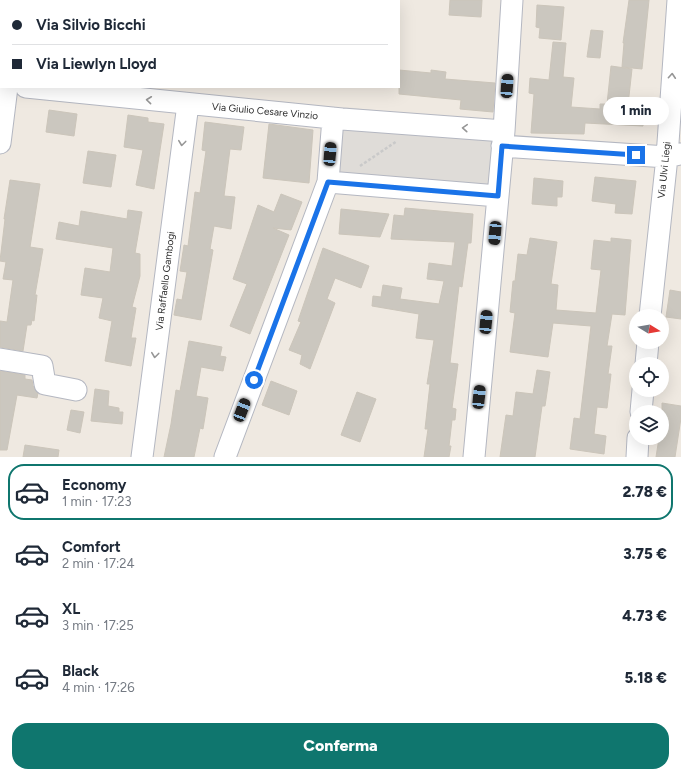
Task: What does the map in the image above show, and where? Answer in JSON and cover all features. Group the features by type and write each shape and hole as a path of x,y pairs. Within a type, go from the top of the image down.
{"street":[{"path":"474,457 503,138 512,0"},
{"name":"Via Ulvi Liegi","path":"651,309 674,156 678,0"},
{"path":"0,143 7,88"},
{"name":"Via Giulio Cesare Vinzio","path":"36,88 333,118 422,125 503,138 674,156"},
{"name":"Via Raffaello Gambogi","path":"142,457 188,104"},
{"path":"225,457 243,425 331,182 333,118"},
{"path":"331,182 498,196"},
{"path":"0,359 42,366 45,384 76,390"},
{"path":"637,457 638,445"}],"path":[{"path":"331,182 422,125"}],"shaded area":[{"path":"343,107 515,124 507,206 334,189"}],"building":[{"path":"450,0 482,0 481,17 449,15"},
{"path":"629,0 649,0 642,69 622,67 623,43"},
{"path":"537,5 564,7 561,40 539,38 540,28 536,27"},
{"path":"591,30 603,31 600,58 587,57"},
{"path":"553,42 566,43 563,77 574,78 571,107 600,109 600,104 607,104 611,66 632,69 628,105 644,106 643,126 585,123 584,134 531,133 534,94 529,93 530,78 549,80"},
{"path":"400,70 431,73 431,70 446,72 445,79 495,83 493,112 460,109 461,100 399,94"},
{"path":"49,110 77,114 74,136 46,132"},
{"path":"128,115 148,118 148,122 164,124 154,189 136,185 143,150 124,147"},
{"path":"205,122 244,127 241,150 230,149 224,196 235,197 231,229 214,226 210,249 213,250 201,320 174,315 177,299 182,300 187,272 180,271 184,245 188,246 195,192 200,193 206,151 202,150"},
{"path":"269,124 313,130 309,183 263,178"},
{"path":"88,151 116,155 111,187 83,183"},
{"path":"595,177 636,181 632,214 615,213 616,204 592,201"},
{"path":"534,178 563,181 562,197 557,197 557,206 532,204"},
{"path":"10,180 40,184 30,247 43,249 35,295 37,295 34,321 32,320 31,325 27,325 23,351 0,347 0,321 7,322 13,280 3,279 6,262 0,261"},
{"path":"281,194 302,202 291,230 273,228 289,235 250,334 230,326 247,284 233,279 258,205 274,212"},
{"path":"405,208 473,214 471,243 468,243 462,287 459,286 450,363 458,364 452,408 456,409 455,420 452,420 449,457 424,457 428,429 425,429 430,384 427,384 434,340 416,338 419,314 372,306 373,296 381,297 383,285 402,288 400,299 439,304 444,281 427,279 429,263 452,266 455,242 391,239 394,215 404,216"},
{"path":"341,209 389,214 380,237 339,234"},
{"path":"128,210 142,212 135,253 140,254 140,276 132,307 136,308 131,338 136,338 131,366 105,361 112,321 99,318 103,298 81,295 85,268 110,272 113,248 56,239 59,222 79,226 81,211 127,219"},
{"path":"530,238 557,242 551,284 558,285 556,310 596,313 601,270 591,269 594,240 611,242 611,238 631,240 625,315 612,314 607,346 612,346 608,374 611,374 607,408 597,407 594,434 606,436 604,454 570,449 574,418 580,419 591,326 553,323 548,357 510,352 515,313 510,312 513,281 515,281 518,254 527,255"},
{"path":"323,248 369,266 361,288 335,278 327,299 335,303 310,369 300,364 302,355 289,350 301,322 298,321"},
{"path":"670,290 681,292 681,319 669,317 669,309 667,309"},
{"path":"189,341 222,347 220,356 226,357 223,371 201,367 196,396 208,398 203,429 200,428 194,457 164,457 176,390 180,391"},
{"path":"537,370 550,372 545,406 542,406 535,457 500,457 506,415 513,416 516,392 533,394"},
{"path":"0,371 25,375 25,379 32,380 33,386 38,393 37,398 17,395 7,450 0,450"},
{"path":"271,381 297,391 289,415 262,405"},
{"path":"95,389 109,391 108,406 119,408 119,412 123,412 122,424 91,421"},
{"path":"357,392 376,399 360,442 341,435"},
{"path":"662,403 681,406 681,418 675,457 656,457 658,445 669,445 669,405 662,405"},
{"path":"71,410 84,412 80,433 67,430"},
{"path":"25,445 59,450 58,457 23,457"}],"route":[{"path":"254,380 328,182 498,196 502,146 636,155"}]}
